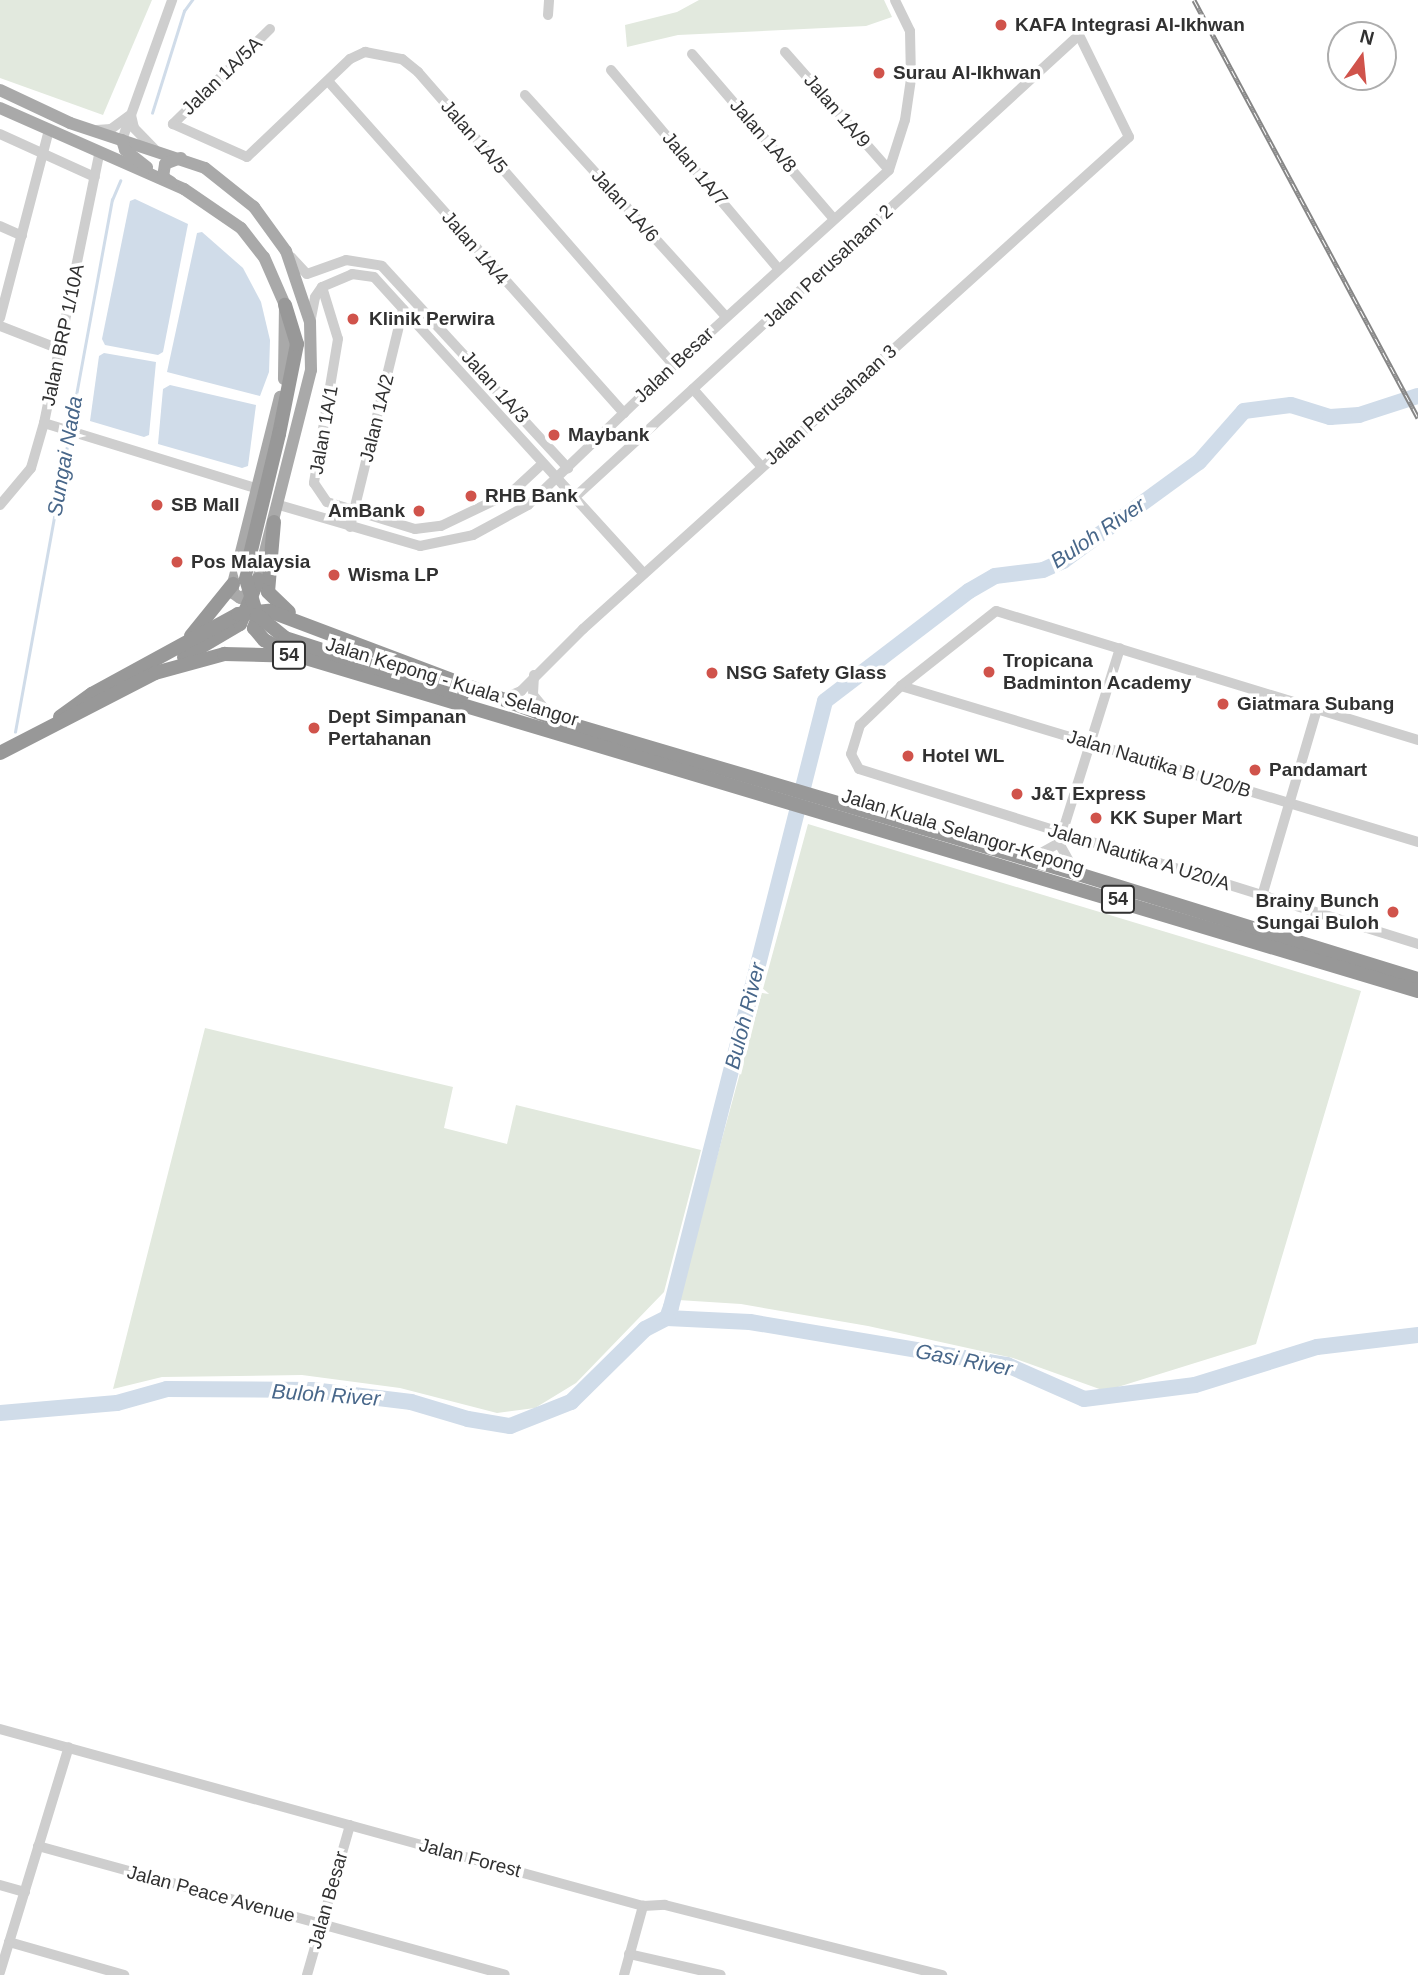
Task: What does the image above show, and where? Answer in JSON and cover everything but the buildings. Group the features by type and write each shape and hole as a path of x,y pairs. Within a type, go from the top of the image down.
{"highway":[{"path":"285,305 297,344 279,434 245,576 257,614 285,638 462,695 541,729"},
{"path":"274,522 268,592 301,620"},
{"path":"155,673 240,624 248,610 258,580"},
{"path":"183,645 233,584"},
{"name":"54","path":"248,610 269,611 301,620 502,699"},
{"name":"Jalan Kepong - Kuala Selangor","path":"43,730 92,694 248,610"},
{"path":"269,611 255,621 257,634 299,656"},
{"name":"Jalan Kepong - Kuala Selangor","path":"0,753 155,673 236,653 299,656 541,729 787,793"},
{"name":"Jalan Kepong - Kuala Selangor","path":"502,699 557,720 819,803"},
{"name":"Jalan Kuala Selangor-Kepong","path":"819,803 1030,859 1418,979"},
{"name":"Jalan Kuala Selangor-Kepong","path":"819,803 1418,991"}],"main road":[{"path":"0,90 93,131 182,158 238,192 286,251 310,322 311,370 258,580 245,598 236,597 233,584 285,376 285,305 264,257 241,228 184,189 135,161 122,141"},
{"path":"0,108 99,154 184,189"},
{"path":"163,177 165,164 182,158"}],"street":[{"path":"122,141 172,0"},
{"path":"548,15 550,0"},
{"path":"889,170 905,120 911,79 910,31 895,0"},
{"name":"Jalan 1A/5A","path":"247,157 173,124 270,29"},
{"name":"Jalan Perusahaan 2","path":"576,496 1079,35 1129,137"},
{"name":"Jalan 1A/5","path":"247,157 350,59 365,52 402,60 418,72 674,365"},
{"name":"Jalan 1A/9","path":"785,52 889,170"},
{"name":"Jalan 1A/8","path":"692,54 833,218"},
{"name":"Jalan 1A/7","path":"611,70 778,268"},
{"name":"Jalan 1A/4","path":"328,81 624,413"},
{"name":"Jalan 1A/6","path":"525,95 726,317"},
{"path":"93,131 111,129 131,115"},
{"path":"131,115 134,128 155,150"},
{"path":"0,318 49,130"},
{"path":"0,134 95,177"},
{"name":"Jalan Perusahaan 3","path":"502,699 521,691 534,674 761,466 1129,137"},
{"name":"Jalan BRP 1/10A","path":"0,505 30,468 44,423 62,350 99,154"},
{"name":"Jalan Besar","path":"279,505 420,546 440,545 473,535 527,505 778,268 889,170"},
{"path":"0,226 22,236"},
{"name":"Jalan 1A/3","path":"286,251 307,274 356,259 382,266 568,468"},
{"path":"334,265 340,277"},
{"name":"Jalan 1A/3","path":"322,287 340,277 364,273 374,277 644,573"},
{"path":"310,322 315,297 322,287"},
{"name":"Jalan 1A/1","path":"322,287 337,322 338,355 314,483 327,502 415,529 441,526 512,492 542,464"},
{"name":"Jalan 1A/2","path":"351,527 403,309"},
{"path":"0,326 62,350"},
{"path":"693,389 761,466"},
{"path":"44,423 258,489"},
{"path":"901,686 996,611 1418,740"},
{"path":"1075,873 1066,863 1061,838 1120,648"},
{"path":"534,674 533,695 557,720"},
{"name":"Jalan Nautika B U20/B","path":"901,686 1418,842"},
{"name":"Jalan Nautika A U20/A","path":"901,686 860,725 851,754 859,769 1061,838 1418,944"},
{"path":"1262,896 1317,709"},
{"path":"1030,859 1061,838"},
{"name":"Jalan Forest","path":"0,1728 643,1906 705,1914 942,1975"},
{"path":"0,1972 69,1747"},
{"name":"Jalan Besar","path":"307,1975 350,1825"},
{"name":"Jalan Peace Avenue","path":"38,1846 505,1975"},
{"path":"0,1885 24,1892"},
{"path":"624,1975 643,1906"},
{"path":"9,1942 124,1975"},
{"path":"629,1954 721,1975"}],"shaded area":[{"path":"0,0 152,0 103,115 0,78"},
{"path":"699,0 884,0 892,17 866,26 678,35 627,47 625,25 677,12"},
{"path":"135,199 188,224 163,352 158,355 105,345 102,339 130,201"},
{"path":"202,232 243,268 261,302 270,340 269,372 260,396 167,372 197,233"},
{"path":"104,353 156,362 149,435 144,437 90,421 99,356"},
{"path":"170,385 256,405 248,466 242,468 158,444 163,389"},
{"path":"808,824 1361,991 1256,1344 1105,1391 1013,1358 868,1326 741,1304 678,1300"},
{"path":"205,1028 453,1087 444,1128 507,1144 516,1105 701,1150 664,1292 576,1383 535,1408 497,1413 400,1388 302,1375 162,1377 113,1389"}],"waterway":[{"name":"Sungai Nada","path":"152,113 184,11 192,0"},
{"name":"Sungai Nada","path":"70,428 112,200 120,181"},
{"name":"Buloh River","path":"0,1413 117,1403 167,1389 312,1390 411,1402 468,1419 510,1426 571,1402 645,1329 667,1318 671,1307 825,701 969,591 995,576 1043,570 1063,561 1199,462 1244,411 1291,405 1330,417 1359,415 1418,396"},
{"name":"Sungai Nada","path":"15,732 69,435"},
{"name":"Gasi River","path":"667,1318 750,1322 1007,1365 1084,1399 1195,1385 1317,1347 1418,1335"}],"railway":[{"path":"1194,0 1418,418"}],"place":[{"name":"KAFA Integrasi Al-Ikhwan","path":"1001,25"},
{"name":"Surau Al-Ikhwan","path":"879,73"},
{"name":"Klinik Perwira","path":"353,319"},
{"name":"Maybank","path":"554,435"},
{"name":"RHB Bank","path":"471,496"},
{"name":"SB Mall","path":"157,505"},
{"name":"AmBank","path":"419,511"},
{"name":"Pos Malaysia","path":"177,562"},
{"name":"Wisma LP","path":"334,575"},
{"name":"Tropicana Badminton Academy","path":"989,672"},
{"name":"NSG Safety Glass","path":"712,673"},
{"name":"Giatmara Subang","path":"1223,704"},
{"name":"Dept Simpanan Pertahanan","path":"314,728"},
{"name":"Hotel WL","path":"908,756"},
{"name":"Pandamart","path":"1255,770"},
{"name":"J&T Express","path":"1017,794"},
{"name":"KK Super Mart","path":"1096,818"},
{"name":"Brainy Bunch Sungai Buloh","path":"1393,912"}]}
